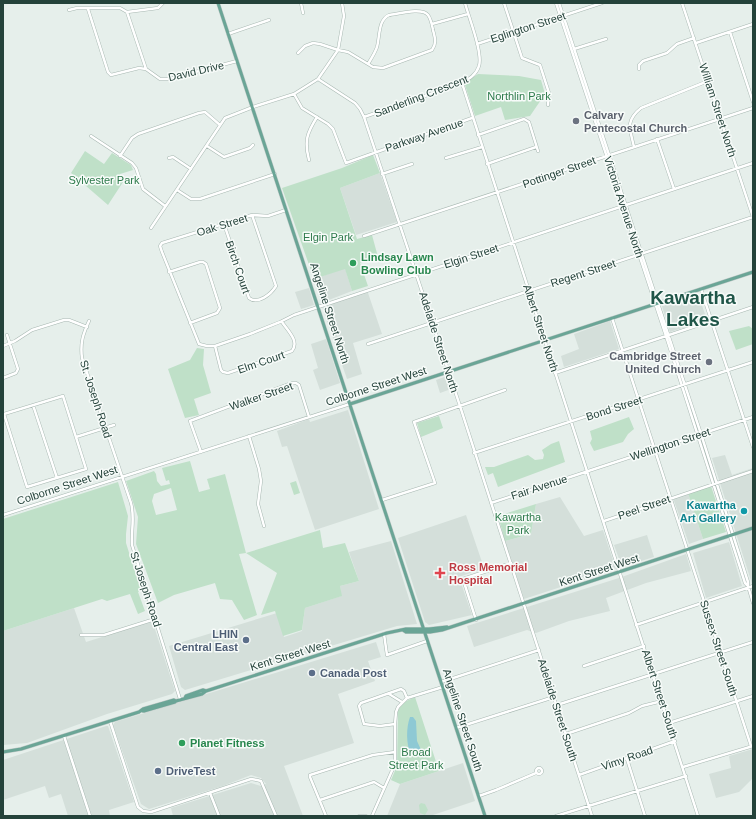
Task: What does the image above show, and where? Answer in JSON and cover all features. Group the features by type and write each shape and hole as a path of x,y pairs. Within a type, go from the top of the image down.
{"main road":[{"name":"Angeline Street North","path":"218,3 424,631"},
{"name":"Colborne Street West","path":"350,404 753,272"},
{"name":"Kent Street West","path":"3,752 20,749 64,736 142,711 143,709 174,700 176,701 203,690 206,691 384,634 403,630 406,632 442,630 476,620 753,528"},
{"name":"Angeline Street South","path":"424,631 485,816"}],"street":[{"path":"69,10 77,8 120,8 127,12 158,8 163,3"},
{"path":"301,3 303,13"},
{"path":"151,228 225,118 294,94 318,78 338,50 344,16 342,3"},
{"name":"Sanderling Crescent","path":"364,117 462,83 472,77 479,66 477,44 465,3"},
{"path":"504,3 522,58 537,64 541,68 549,93 548,105"},
{"name":"Victoria Avenue North","path":"556,3 562,16"},
{"name":"Victoria Avenue North","path":"559,3 631,228 700,434 745,583 748,587 753,603"},
{"name":"Eglington Street","path":"477,44 602,3"},
{"name":"William Street North","path":"682,3 753,217"},
{"path":"88,9 108,72 111,75 139,68 146,69 127,12"},
{"path":"298,53 305,46 312,43 320,44 348,52 368,64 373,67 383,68 432,50 435,46 436,40 428,14 421,11 384,17 376,48 368,64"},
{"path":"432,24 468,14"},
{"path":"228,34 269,20"},
{"path":"696,43 753,24"},
{"path":"730,32 753,102"},
{"path":"639,69 639,65 643,61 667,53 677,44 694,38"},
{"path":"573,49 606,39"},
{"name":"David Drive","path":"146,69 160,79 169,79 237,61"},
{"name":"Adelaide Street North","path":"318,78 355,103 364,117 449,372 523,604"},
{"path":"634,147 629,127 633,114 641,108 708,81"},
{"name":"Albert Street North","path":"462,83 544,341 572,422 620,572"},
{"path":"294,94 302,108 317,117 308,131 306,140 306,150 309,160"},
{"name":"Pottinger Street","path":"364,236 753,108"},
{"path":"120,156 132,138 138,134 199,113 205,112 220,125"},
{"name":"Parkway Avenue","path":"317,117 333,129 346,163 472,118"},
{"path":"478,135 524,119 529,122 538,151"},
{"path":"91,136 132,164 136,168 143,189 146,193 165,206"},
{"path":"657,140 674,189"},
{"path":"207,146 224,157 253,146"},
{"path":"446,158 482,147"},
{"path":"487,164 536,148"},
{"path":"169,158 173,157 191,169"},
{"name":"Elgin Street","path":"215,346 282,322 290,317 318,307 753,163"},
{"path":"382,174 412,164"},
{"path":"176,190 191,199 200,199 275,174"},
{"name":"Oak Street","path":"170,272 160,246 162,243 252,215 268,216 286,210"},
{"name":"Birch Court","path":"224,224 249,298 252,301 258,300 269,294 276,286 252,215"},
{"name":"Regent Street","path":"368,344 753,217"},
{"path":"190,323 217,313 220,308 206,264 203,262 170,272 190,323 199,344 215,346"},
{"path":"701,289 753,447"},
{"path":"555,373 753,307"},
{"name":"Sussex Street South","path":"612,318 736,701 752,746"},
{"path":"3,346 10,344 32,330 64,320 74,321 87,327"},
{"name":"St. Joseph Road","path":"89,322 81,343 82,358 122,477"},
{"name":"Elm Court","path":"215,346 221,370 228,373 292,351 294,349 295,341 282,322"},
{"path":"3,378 18,371 7,335"},
{"name":"Bond Street","path":"474,453 753,362"},
{"name":"Walker Street","path":"201,452 190,421 296,383 299,385 309,417"},
{"path":"382,500 435,483 414,422 505,390"},
{"path":"63,396 86,469 27,487 4,414 34,405 63,396"},
{"name":"Colborne Street West","path":"3,515 350,404"},
{"path":"34,405 57,478"},
{"name":"Wellington Street","path":"588,471 753,417"},
{"path":"76,437 114,425"},
{"path":"248,436 261,480 258,504 264,526"},
{"name":"Fair Avenue","path":"491,503 588,471"},
{"name":"Peel Street","path":"604,520 753,472"},
{"name":"St Joseph Road","path":"122,477 134,514 131,535 132,545 180,699"},
{"path":"476,620 463,579 511,563"},
{"name":"Albert Street South","path":"620,572 636,625 654,674 698,816"},
{"path":"636,625 753,586"},
{"name":"Adelaide Street South","path":"523,604 592,816"},
{"path":"82,635 104,635 155,619"},
{"path":"384,634 386,655 427,641"},
{"path":"557,705 753,642"},
{"path":"584,666 644,646"},
{"path":"441,682 539,650"},
{"path":"372,816 395,764 396,712 402,702 407,698 443,687"},
{"path":"395,724 380,726 364,724 359,706 360,703 403,690 407,698"},
{"path":"389,694 402,702"},
{"path":"669,723 753,696"},
{"path":"456,728 554,697"},
{"path":"566,734 629,713 642,706 662,701"},
{"path":"110,721 138,807 143,811 151,812 250,779 261,781 276,816"},
{"path":"64,736 90,816"},
{"name":"Vimy Road","path":"579,775 675,741"},
{"path":"683,767 752,746"},
{"path":"326,816 310,775 373,755 395,752"},
{"path":"627,758 645,816"},
{"path":"479,796 536,773"},
{"path":"556,816 686,776"},
{"path":"320,800 374,782 384,788"},
{"path":"210,793 219,816"},
{"path":"359,816 366,816"}],"shaded area":[{"path":"380,173 397,222 356,235 340,188"},
{"path":"345,268 352,291 321,303 314,279"},
{"path":"309,288 314,305 301,309 295,292"},
{"path":"367,290 382,334 353,343 362,374 347,379 322,306"},
{"path":"698,294 707,320 670,332 662,306"},
{"path":"610,321 619,349 564,367 561,356 579,349 574,334"},
{"path":"326,339 340,383 320,390 313,370 318,368 311,344"},
{"path":"447,376 451,389 440,393 436,380"},
{"path":"348,410 379,509 315,530 287,446 282,447 277,431 309,419 310,422"},
{"path":"725,455 732,475 753,468 753,587 712,458"},
{"path":"688,493 703,539 689,544 673,498"},
{"path":"560,497 584,536 603,530 616,569 524,599 505,541 531,534 536,504"},
{"name":"Ross Memorial Hospital","path":"466,515 484,568 459,577 472,615 429,625 425,622 398,538"},
{"path":"647,535 654,557 622,567 614,545"},
{"path":"391,541 417,624 397,626 185,690 181,687 169,646 277,613 284,637 302,631 305,608 341,596 340,586 359,581 349,552"},
{"path":"729,542 742,586 706,598 693,553"},
{"path":"686,554 691,571 646,583 606,598 610,611 569,621 536,633 527,630 474,647 467,626 619,578"},
{"path":"74,608 86,642 150,622 153,623 175,691 172,694 107,714 27,743 3,745 3,631"},
{"path":"376,642 381,657 368,661 375,681 338,694 354,743 284,766 303,816 173,816 171,808 251,783 261,786 266,784 261,778 251,775 223,786 149,809 141,804 113,725 115,722"},
{"path":"108,726 134,802 109,810 110,816 68,816 61,794 49,798 45,786 3,800 3,760"},
{"path":"753,749 753,778 739,792 716,798 709,774 731,768 729,756"},
{"path":"463,763 475,801 430,816 387,816 400,784"}],"green space":[{"name":"Northlin Park","path":"478,74 519,76 541,80 545,94 530,116 505,120 501,107 475,116 464,82"},
{"name":"Sylvester Park","path":"85,151 104,164 112,153 131,165 133,170 120,174 123,182 108,205 71,173"},
{"name":"Elgin Park","path":"373,155 380,173 340,188 357,239 372,235 378,257 360,263 368,286 352,291 345,269 314,279 282,188 342,168"},
{"path":"749,326 753,329 753,344 736,350 729,331"},
{"path":"197,348 204,349 203,365 211,393 194,399 199,415 185,418 168,369 190,360"},
{"path":"439,416 443,428 421,437 417,423"},
{"path":"629,417 634,429 628,434 623,442 594,451 590,443 592,439 590,431"},
{"path":"559,441 565,462 498,487 493,473 488,475 485,467 494,467 528,455 535,460 543,459 544,455 542,450"},
{"path":"190,461 199,492 210,489 207,479 225,474 246,553 239,554 257,615 244,620 232,600 220,599 215,583 174,595 158,603 136,544 138,517 126,481 154,471 157,481 161,486 170,484 169,480 166,481 162,468","holes":["171,488 177,510 156,515 152,501 154,494"]},
{"path":"296,481 300,493 294,495 290,483"},
{"path":"118,482 128,516 126,543 141,591 138,592 145,611 138,614 130,594 107,601 102,599 3,631 3,519"},
{"path":"711,486 726,532 703,539 688,493"},
{"name":"Kawartha Park","path":"536,504 531,534 505,541 498,516"},
{"path":"320,530 323,548 345,543 359,581 340,586 342,596 305,608 302,630 283,636 275,611 261,615 277,573 246,553"},
{"name":"Broad Street Park","path":"415,697 439,771 400,784 391,780 397,766 398,711 402,703"},
{"path":"421,803 425,804 428,810 425,815 420,813 419,805"}],"water":[{"path":"410,717 413,717 416,721 417,741 422,752 421,756 417,757 411,755 407,741 407,731"}],"place":[{"name":"Calvary Pentecostal Church","path":"576,121"},
{"name":"Lindsay Lawn Bowling Club","path":"353,263"},
{"name":"Cambridge Street United Church","path":"709,362"},
{"name":"Kawartha Art Gallery","path":"744,511"},
{"name":"Ross Memorial Hospital","path":"440,573"},
{"name":"LHIN Central East","path":"246,640"},
{"name":"Canada Post","path":"312,673"},
{"name":"Planet Fitness","path":"182,743"},
{"name":"DriveTest","path":"158,771"}],"district":[{"name":"Kawartha Lakes","path":"693,308"}]}
